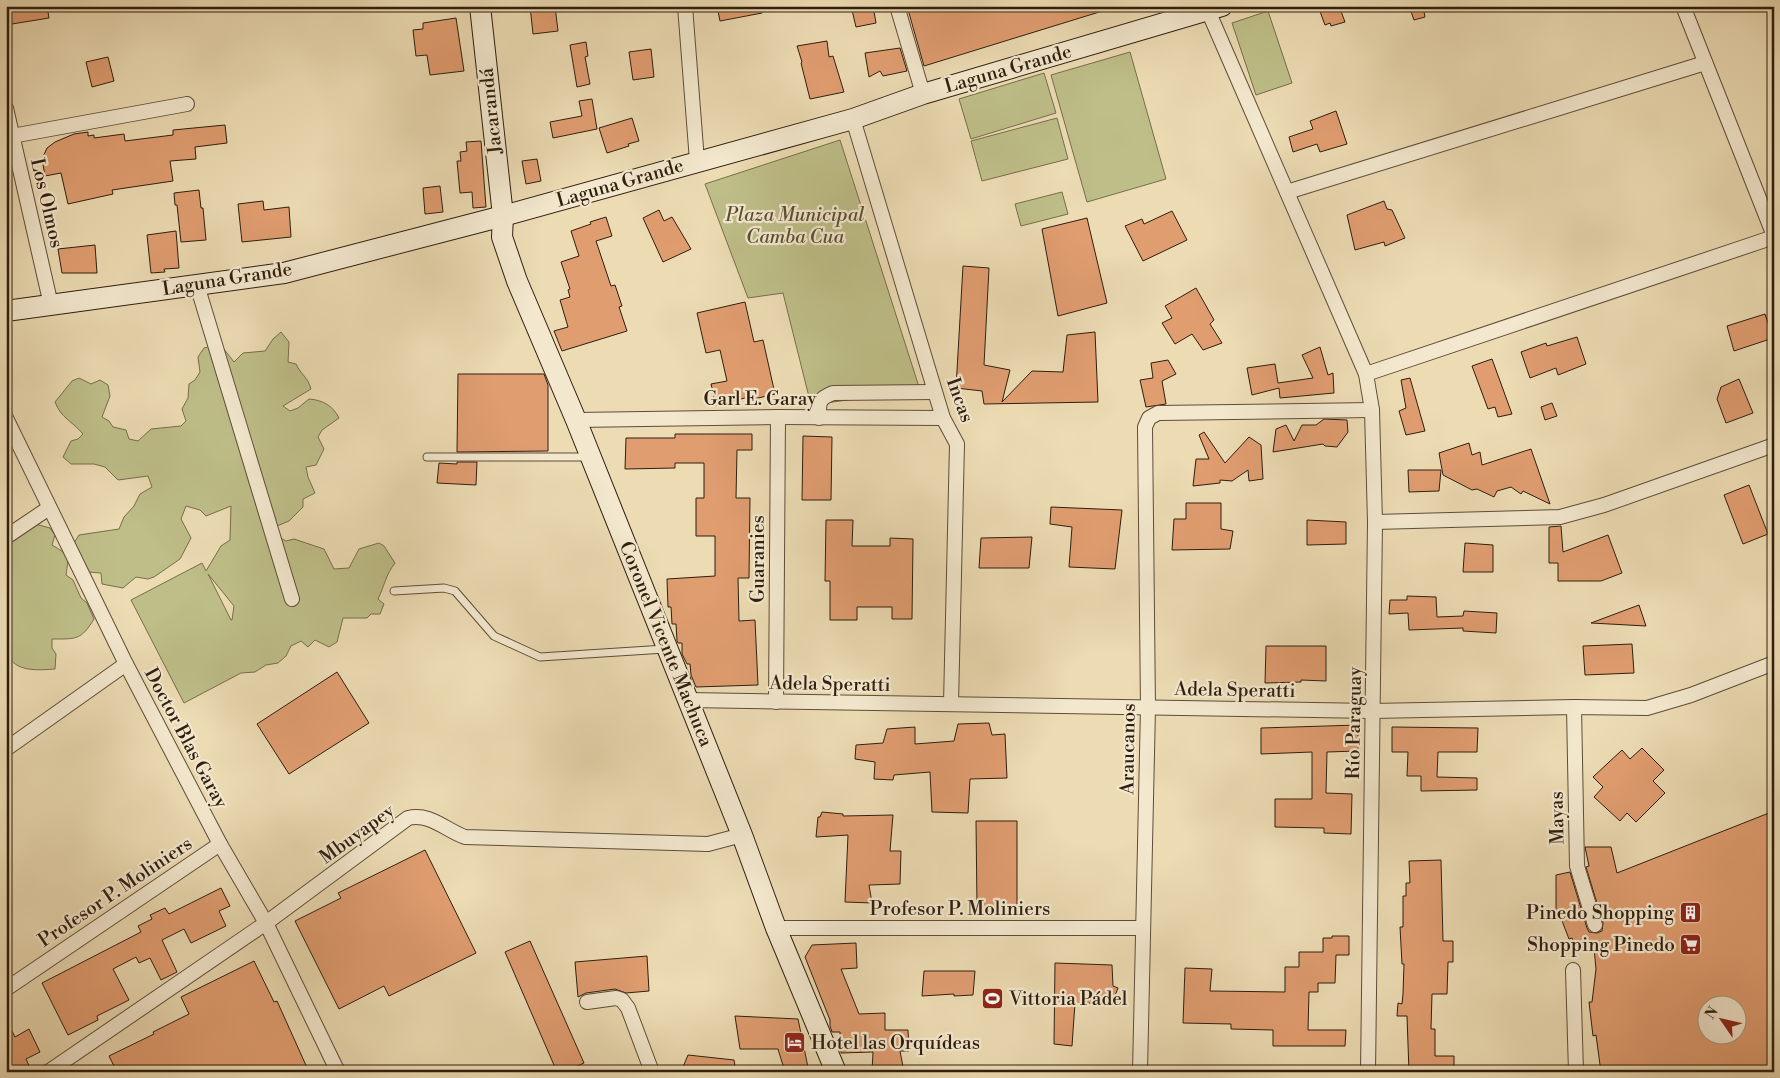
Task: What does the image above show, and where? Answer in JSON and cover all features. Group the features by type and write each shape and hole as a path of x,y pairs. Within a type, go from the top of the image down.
{"main road":[{"name":"Jacarandá","path":"480,6 503,216"},
{"name":"Laguna Grande","path":"6,311 284,272 503,216 853,119 923,94 1212,8"},
{"name":"Coronel Vicente Machuca","path":"503,216 502,237 516,282 591,457 742,835 776,928 836,1072"}],"street":[{"path":"685,6 698,161"},
{"path":"897,6 923,94"},
{"path":"1366,374 1774,236 1683,6"},
{"name":"Río Paraguay","path":"1212,8 1287,192 1366,374 1372,410 1375,522 1368,1072"},
{"path":"1287,192 1705,63"},
{"path":"12,136 187,104"},
{"name":"Los Olmos","path":"6,108 51,305"},
{"name":"Incas","path":"853,119 943,418 957,444 952,704"},
{"path":"197,284 292,599"},
{"path":"819,418 820,400 833,393 935,392"},
{"name":"Araucanos","path":"1140,1072 1148,708 1145,427 1149,418 1158,413 1372,410"},
{"name":"Garl E. Garay","path":"576,420 778,417 943,418"},
{"name":"Guaranies","path":"776,702 778,417"},
{"name":"Doctor Blas Garay","path":"6,418 126,664 220,844 266,923 338,1072"},
{"path":"1375,522 1560,517 1604,505 1774,445"},
{"path":"6,537 49,508"},
{"name":"Adela Speratti","path":"688,700 1372,711 1574,707 1647,708 1690,695 1774,663"},
{"path":"6,749 126,664"},
{"name":"Mayas","path":"1574,707 1577,866 1595,925"},
{"name":"Mbuyapey","path":"48,1072 266,923 408,818 418,816 428,818 455,834 465,837 708,844 742,835"},
{"name":"Profesor P. Moliniers","path":"6,989 220,844"},
{"name":"Profesor P. Moliniers","path":"776,928 1143,928"},
{"path":"1573,970 1576,1072"},
{"path":"587,1002 616,998 622,1000 628,1008 652,1072"}],"lane":[{"path":"427,457 591,457"},
{"path":"394,591 444,588 455,591 494,636 540,657 668,649"}],"green space":[{"path":"1268,11 1292,83 1256,95 1232,23"},
{"path":"1130,52 1166,179 1087,202 1051,75"},
{"path":"1044,73 1056,113 971,139 959,99"},
{"path":"1057,118 1068,159 982,181 971,141"},
{"name":"Plaza Municipal Camba Cua","path":"840,140 920,390 811,405 783,293 748,298 705,184"},
{"path":"1062,192 1068,214 1021,226 1015,204"},
{"path":"281,332 289,342 288,362 296,364 311,389 283,406 290,411 298,408 309,399 314,400 323,402 331,407 339,418 322,430 318,437 324,449 316,465 306,467 315,493 303,499 303,507 289,521 277,526 272,533 286,541 294,539 324,549 334,569 349,568 359,549 379,543 384,546 395,563 387,576 378,599 384,604 380,614 371,614 367,618 343,618 337,642 329,647 315,640 308,647 301,641 291,646 286,656 278,663 266,665 255,672 241,673 184,703 131,600 202,563 206,571 221,546 230,540 231,506 206,516 200,510 186,506 181,519 191,538 180,559 154,577 148,579 136,577 123,588 102,584 101,573 88,572 74,543 79,535 119,529 124,517 134,506 140,494 152,487 148,476 118,480 105,467 94,464 71,464 63,457 71,441 78,439 83,434 64,416 55,402 72,381 79,378 91,384 100,380 108,385 110,396 102,417 109,421 113,427 126,430 129,439 138,441 151,429 181,426 186,421 182,409 188,398 189,384 195,380 200,372 198,357 204,348 220,344 234,362 243,353 265,351 273,339","holes":["208,574 234,606 231,620"]},
{"path":"28,522 50,528 55,535 52,545 62,551 67,557 66,575 73,580 94,619 82,635 78,637 52,639 52,648 56,654 55,669 28,669 16,664 8,654 6,642 6,532"}],"building":[{"path":"9,6 47,6 49,18 12,24"},
{"path":"530,6 555,6 558,31 533,34"},
{"path":"717,6 762,6 762,13 720,21"},
{"path":"851,6 873,6 876,23 856,27"},
{"path":"907,6 953,6 954,11 970,6 1109,6 1109,9 924,66"},
{"path":"1318,6 1339,6 1345,22 1331,26 1330,23 1325,25"},
{"path":"1409,6 1423,6 1425,17 1414,20"},
{"path":"456,18 464,71 430,75 427,55 416,56 413,30 423,29 423,23"},
{"path":"827,41 829,57 833,56 844,92 810,99 797,46"},
{"path":"586,42 588,56 585,57 590,84 577,87 570,45"},
{"path":"900,48 907,71 883,76 880,71 869,77 865,53"},
{"path":"651,49 654,77 633,80 629,52"},
{"path":"108,57 114,81 92,87 86,62"},
{"path":"592,99 597,129 553,138 550,122 582,116 579,101"},
{"path":"1336,111 1347,144 1320,152 1317,144 1293,152 1289,137 1313,129 1310,121"},
{"path":"632,118 639,141 607,153 599,128"},
{"path":"225,125 227,143 195,147 196,159 170,161 173,181 112,190 113,194 68,204 61,173 45,176 42,159 47,148 55,142 74,134 88,132 88,136 94,135 94,138 124,134 125,141 173,135 173,130"},
{"path":"481,141 486,207 473,208 472,192 460,193 457,161 461,161 460,152 467,151 466,142"},
{"path":"537,159 541,181 526,184 522,161"},
{"path":"440,186 443,212 425,214 423,188"},
{"path":"199,190 206,240 181,242 174,193"},
{"path":"263,201 264,210 289,207 291,237 242,242 238,204"},
{"path":"1384,201 1387,209 1392,210 1405,238 1385,246 1384,242 1355,250 1347,215"},
{"path":"659,210 664,221 672,217 691,249 663,262 643,218"},
{"path":"1172,211 1187,240 1143,261 1125,226 1142,219 1144,224"},
{"path":"606,217 612,236 596,241 611,286 615,285 622,306 619,307 627,331 562,351 554,331 568,327 560,300 570,297 568,290 570,289 561,262 579,256 571,231"},
{"path":"1087,218 1107,303 1058,316 1042,229"},
{"path":"176,231 179,268 164,269 165,272 151,273 147,235"},
{"path":"95,245 97,273 62,273 58,249"},
{"path":"963,266 989,268 984,365 1010,370 1002,402 1032,371 1063,372 1067,335 1095,332 1098,402 984,404 982,391 956,388"},
{"path":"1196,288 1214,320 1210,324 1222,343 1203,350 1192,334 1175,344 1162,323 1172,318 1165,306"},
{"path":"745,302 754,342 763,340 775,394 750,400 749,397 716,405 711,384 727,381 720,350 706,353 697,313"},
{"path":"1765,314 1773,338 1734,351 1727,326"},
{"path":"1577,337 1586,364 1558,375 1556,368 1530,378 1521,352 1546,343 1547,346"},
{"path":"1320,347 1328,375 1333,373 1334,393 1280,398 1279,388 1252,395 1247,368 1275,364 1278,383 1313,378 1302,355"},
{"path":"1492,359 1512,414 1498,417 1495,407 1488,409 1472,366"},
{"path":"1168,360 1176,374 1162,381 1166,404 1146,407 1140,380 1153,378 1151,363"},
{"path":"458,374 544,374 548,385 548,451 457,452"},
{"path":"1410,378 1425,431 1406,435 1399,411 1406,408 1401,380"},
{"path":"1739,379 1753,413 1726,423 1717,399 1721,387"},
{"path":"1552,403 1557,416 1545,420 1541,407"},
{"path":"1324,419 1347,420 1348,432 1337,447 1325,446 1323,444 1273,452 1276,429 1286,425 1294,441 1302,425 1316,425"},
{"path":"1204,432 1225,463 1249,437 1261,445 1263,479 1249,481 1248,470 1232,481 1220,480 1220,483 1193,486 1196,459 1209,459 1199,435"},
{"path":"675,434 752,434 752,450 737,450 736,498 750,498 749,578 738,578 739,621 755,620 758,685 696,687 691,675 690,664 687,664 682,654 682,643 677,641 676,624 672,624 671,607 668,607 667,579 715,576 715,536 696,536 696,498 704,498 704,463 675,463 675,468 625,469 626,438 675,438"},
{"path":"803,436 832,437 831,500 802,500"},
{"path":"1469,443 1472,455 1480,452 1482,465 1531,449 1550,504 1523,491 1521,494 1511,487 1497,491 1494,497 1477,489 1472,490 1443,475 1439,453"},
{"path":"457,462 477,462 476,485 437,483 439,463 457,464"},
{"path":"1408,470 1441,470 1439,491 1409,492"},
{"path":"1749,485 1768,534 1743,544 1724,495"},
{"path":"1186,503 1221,503 1221,529 1233,531 1230,549 1172,550 1174,519 1186,519"},
{"path":"1051,507 1122,510 1115,569 1069,567 1072,527 1050,524"},
{"path":"826,520 853,520 852,546 890,546 890,538 913,539 912,619 892,619 892,607 857,607 857,620 830,620 830,581 825,581"},
{"path":"1307,520 1346,522 1346,544 1307,545"},
{"path":"1561,526 1563,552 1608,535 1622,573 1601,581 1558,581 1558,563 1549,563 1549,527"},
{"path":"1032,537 1029,568 979,568 981,538"},
{"path":"1465,543 1493,545 1493,572 1463,572"},
{"path":"1407,596 1436,597 1437,617 1463,616 1464,611 1497,613 1496,633 1463,631 1463,628 1409,630 1408,613 1389,614 1390,600 1407,600"},
{"path":"1639,605 1646,626 1591,623"},
{"path":"1632,644 1634,673 1585,675 1583,646"},
{"path":"1266,646 1326,646 1326,681 1301,680 1301,682 1265,683"},
{"path":"337,672 369,723 289,774 257,724"},
{"path":"989,723 992,735 1005,734 1007,778 970,779 968,813 932,812 930,772 894,775 893,780 874,779 875,762 855,759 856,745 883,743 887,729 915,727 915,744 954,741 958,724"},
{"path":"1358,725 1358,751 1327,752 1326,793 1352,794 1351,834 1324,833 1324,828 1275,827 1275,799 1312,799 1312,752 1261,754 1261,728"},
{"path":"1392,727 1478,728 1477,752 1438,752 1437,777 1477,778 1477,790 1421,791 1421,776 1407,776 1408,752 1392,752"},
{"path":"1642,748 1664,770 1653,781 1665,793 1636,822 1627,813 1620,821 1594,797 1603,787 1593,777 1622,750 1630,759"},
{"name":"Shopping Pinedo","path":"1774,811 1774,1072 1638,1072 1638,1070 1601,1072 1596,1035 1593,1036 1589,1002 1592,1002 1596,969 1594,948 1587,951 1586,948 1577,951 1572,938 1569,939 1559,913 1556,914 1556,875 1570,872 1589,932 1597,933 1602,931 1603,923 1586,867 1589,866 1585,847 1611,847 1617,873"},
{"path":"822,812 843,814 843,816 893,815 890,851 901,851 900,884 869,885 872,903 845,902 848,835 816,837 818,817 820,817"},
{"path":"976,821 1017,821 1017,908 977,908"},
{"path":"425,850 476,953 389,996 384,986 339,1009 295,921 341,898 338,893"},
{"path":"1441,860 1443,941 1453,941 1453,962 1448,962 1447,994 1432,994 1431,1029 1435,1029 1435,1056 1454,1056 1454,1072 1409,1072 1407,1016 1397,1016 1398,1003 1402,1004 1403,994 1404,964 1402,964 1400,927 1403,927 1403,896 1406,896 1406,883 1410,883 1409,861"},
{"path":"221,888 230,906 219,911 226,926 191,943 184,929 162,940 177,972 161,980 150,958 139,963 136,957 113,969 129,1000 97,1016 98,1020 68,1035 42,983 141,932 138,926 152,919 150,915 165,908 169,914"},
{"path":"1332,936 1349,936 1349,955 1336,955 1335,983 1318,983 1318,992 1309,992 1308,1030 1346,1030 1345,1046 1273,1046 1273,1030 1231,1029 1231,1024 1183,1023 1185,968 1212,969 1210,991 1285,992 1285,967 1299,967 1299,952 1323,952 1323,938 1332,938"},
{"path":"530,941 584,1063 564,1072 557,1072 505,952"},
{"path":"856,943 857,968 841,969 859,1014 885,1013 885,1030 908,1030 909,1051 900,1051 904,1072 872,1072 873,1052 841,1053 840,1032 832,1032 830,1020 805,957 812,945"},
{"path":"647,956 649,991 626,993 615,989 586,993 578,997 575,962"},
{"path":"254,961 274,1002 277,1001 309,1072 117,1072 109,1056 189,1014 181,997"},
{"path":"1055,963 1112,965 1113,986 1118,988 1112,1003 1075,1003 1072,1046 1054,1044"},
{"path":"924,971 975,971 973,995 922,996"},
{"path":"735,1016 798,1019 809,1072 785,1072 778,1049 740,1049"},
{"path":"6,1019 15,1037 29,1029 40,1052 26,1059 32,1072 6,1072"},
{"path":"688,1055 734,1060 736,1072 681,1072"}],"place":[{"name":"Pinedo Shopping","path":"1690,913"},
{"name":"Shopping Pinedo","path":"1691,945"},
{"name":"Vittoria Pádel","path":"993,999"},
{"name":"Hotel las Orquídeas","path":"795,1043"}]}
